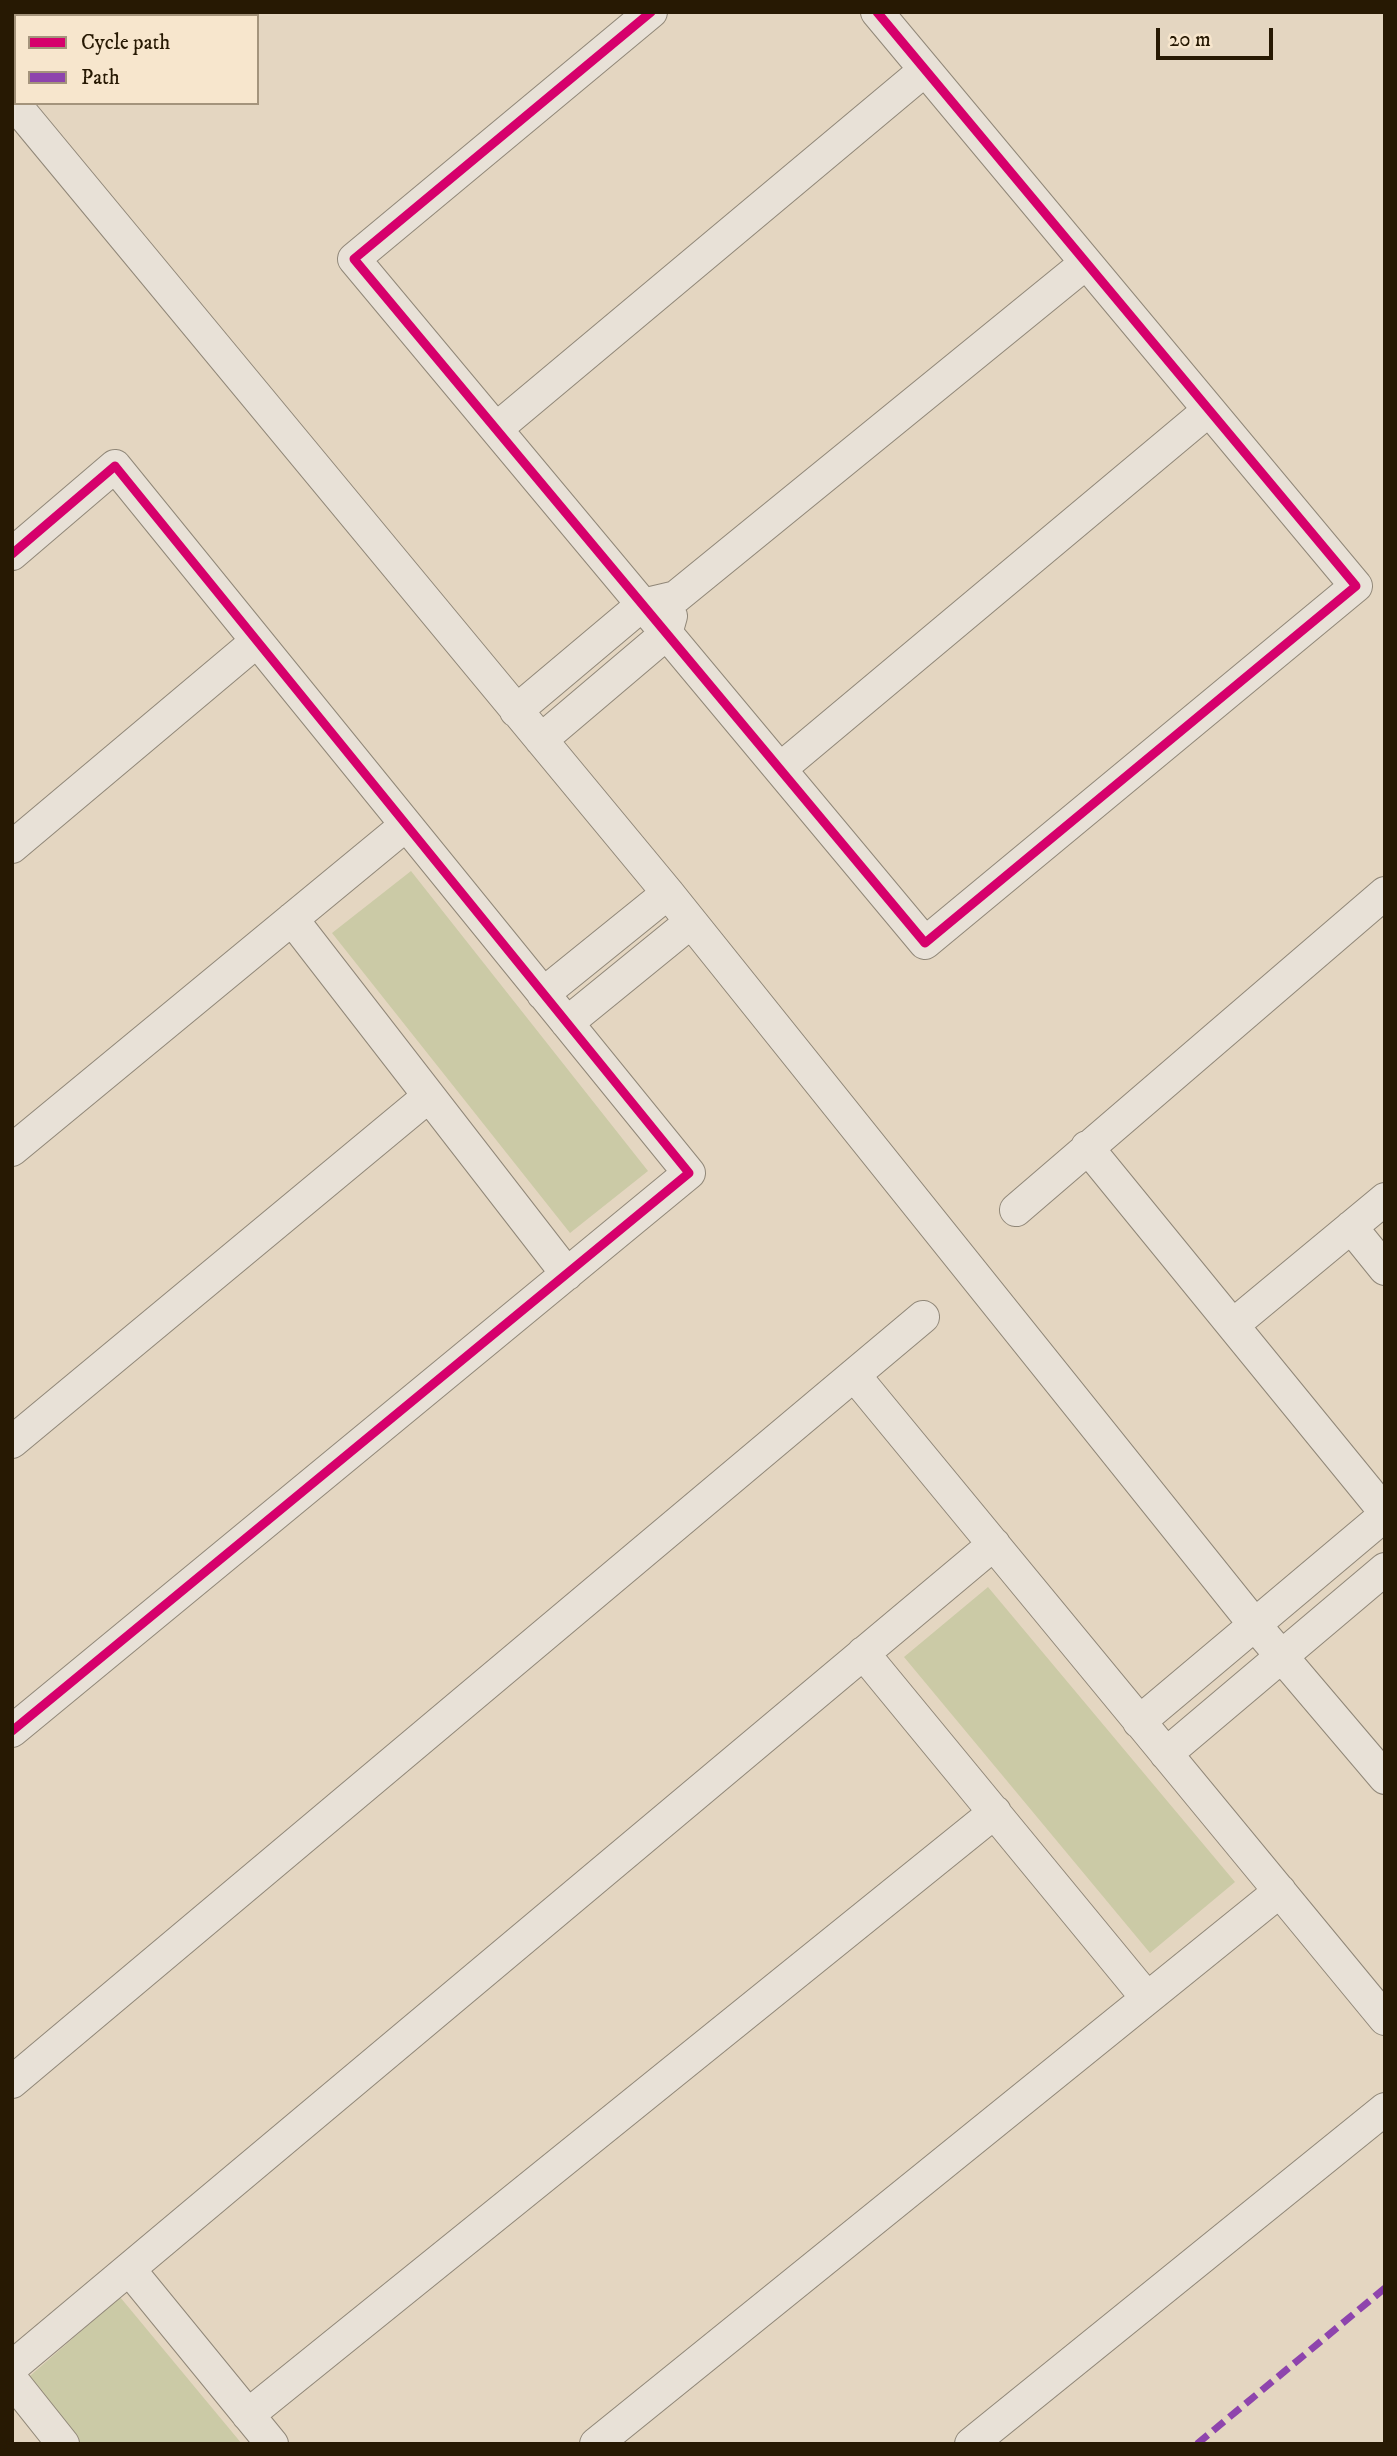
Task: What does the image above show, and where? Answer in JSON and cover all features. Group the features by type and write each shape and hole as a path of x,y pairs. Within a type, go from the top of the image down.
{"street":[{"path":"651,12 354,259 925,943 1356,586 877,12"},
{"path":"496,429 925,70"},
{"path":"15,105 668,893 1255,1625 1385,1778"},
{"path":"516,710 642,605 676,597 1086,263"},
{"path":"780,769 1209,410"},
{"path":"12,554 115,466 689,1173 12,1731"},
{"path":"541,740 666,634 676,597"},
{"path":"12,847 257,640"},
{"path":"12,1150 406,825"},
{"path":"544,994 668,893"},
{"path":"1016,1210 1385,893"},
{"path":"292,919 567,1274"},
{"path":"567,1023 691,922"},
{"path":"12,1442 429,1096"},
{"path":"1087,1147 1385,1514 1139,1722"},
{"path":"1233,1325 1385,1199"},
{"path":"1351,1227 1385,1269"},
{"path":"12,2082 923,1317"},
{"path":"854,1375 1385,2019"},
{"path":"12,2367 993,1544"},
{"path":"1166,1754 1385,1569"},
{"path":"863,1653 1147,1998"},
{"path":"248,2415 995,1812"},
{"path":"596,2444 1280,1892"},
{"path":"971,2444 1385,2109"},
{"path":"129,2269 272,2444"},
{"path":"12,2380 63,2444"}],"green space":[{"path":"411,871 648,1171 570,1233 332,933"},
{"path":"988,1587 1235,1882 1150,1953 904,1657"},
{"path":"120,2297 242,2444 75,2444 23,2382"}],"marked path":[{"path":"1197,2444 1385,2288"}],"cycle path":[{"path":"651,12 354,259 925,943 1356,586 877,12"},
{"path":"12,554 115,466 689,1173 12,1731"}]}
